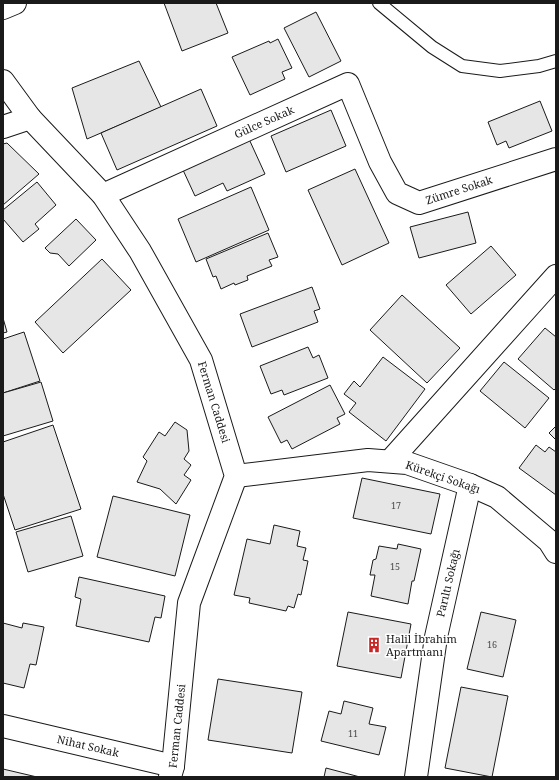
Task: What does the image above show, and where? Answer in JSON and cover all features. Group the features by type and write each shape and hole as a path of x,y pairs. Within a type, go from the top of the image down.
{"street":[{"path":"3,8 15,3"},
{"name":"Ferman Caddesi","path":"3,81 30,118 103,195 140,251 202,360 236,476 190,603 172,771"},
{"name":"Gülce Sokak","path":"103,195 348,84 380,162"},
{"path":"3,127 30,118"},
{"name":"Zümre Sokak","path":"380,162 397,194 419,203 556,159"},
{"path":"390,461 556,276"},
{"name":"Kürekçi Sokağı","path":"236,476 368,460 406,463 470,484 497,497 549,541 556,552"},
{"name":"Parıltı Sokağı","path":"416,777 436,637 470,484"},
{"name":"Nihat Sokak","path":"3,726 172,771"}],"lane":[{"path":"380,3 432,47 462,66 500,71 539,66 556,61"}],"building":[{"path":"164,3 216,3 228,33 182,51"},
{"path":"316,12 341,61 309,77 284,28"},
{"path":"278,39 292,68 282,72 285,79 250,95 232,57 269,41 270,43"},
{"path":"139,61 161,107 87,139 72,88"},
{"path":"201,89 217,126 117,170 101,133"},
{"path":"540,101 552,131 509,148 506,141 497,145 488,122"},
{"path":"331,110 346,146 286,172 271,136"},
{"path":"249,139 265,174 227,191 223,183 195,196 183,170"},
{"path":"7,143 39,174 3,205 3,144"},
{"path":"355,169 389,243 342,265 308,190"},
{"path":"37,182 56,205 35,224 39,229 23,242 3,219 3,210"},
{"path":"251,187 269,230 196,262 178,219"},
{"path":"468,212 476,243 419,258 410,227"},
{"path":"76,219 96,240 69,266 58,254 50,253 45,248"},
{"path":"268,233 278,257 269,260 272,266 247,276 248,280 235,285 234,283 221,289 216,276 213,277 206,259"},
{"path":"491,246 516,275 471,314 446,285"},
{"path":"102,259 131,290 63,353 35,322"},
{"path":"312,287 320,309 314,311 318,322 252,347 240,314"},
{"path":"402,295 460,348 427,383 370,330"},
{"path":"3,318 7,332 3,333"},
{"path":"545,328 556,337 556,388 554,390 518,359"},
{"path":"24,332 40,381 3,393 3,339"},
{"path":"308,347 313,358 319,355 328,378 284,395 282,390 271,394 260,366"},
{"path":"383,357 425,389 386,441 349,412 356,403 344,394 354,381 360,387"},
{"path":"504,362 549,398 525,428 480,391"},
{"path":"41,382 53,421 3,436 3,393"},
{"path":"330,385 345,414 337,418 340,424 292,449 287,440 281,443 268,417"},
{"path":"175,422 187,430 189,451 184,459 191,465 184,475 191,480 176,504 160,489 137,482 147,461 143,457 159,432 165,436"},
{"path":"53,425 81,509 15,530 3,494 3,442"},
{"path":"556,426 556,440 549,433"},
{"path":"536,445 545,452 549,447 556,452 556,495 519,468"},
{"path":"362,478 440,494 431,534 353,518"},
{"path":"113,496 190,515 175,576 97,557"},
{"path":"71,516 83,556 28,572 16,532"},
{"path":"274,525 300,531 297,546 306,548 303,560 308,561 301,595 298,594 294,608 288,606 286,611 249,603 250,598 234,595 247,539 270,544"},
{"path":"398,544 421,549 414,581 412,581 408,604 371,596 375,575 370,575 373,560 376,559 379,546 397,549"},
{"path":"79,577 165,596 161,618 155,617 149,642 76,626 81,599 75,597"},
{"name":"Halil İbrahim Apartmanı","path":"348,612 411,624 401,678 337,666"},
{"path":"481,612 516,620 503,677 467,669"},
{"path":"3,623 22,628 23,623 44,627 36,665 30,664 24,688 3,683"},
{"path":"218,679 302,692 292,753 208,740"},
{"path":"461,687 508,696 492,777 445,768"},
{"path":"344,701 373,708 369,724 386,727 379,755 321,741 329,711 341,714"},
{"path":"326,768 360,777 324,777"},
{"path":"3,769 37,777 3,777"}],"place":[{"name":"Halil İbrahim Apartmanı","path":"374,645"}]}
